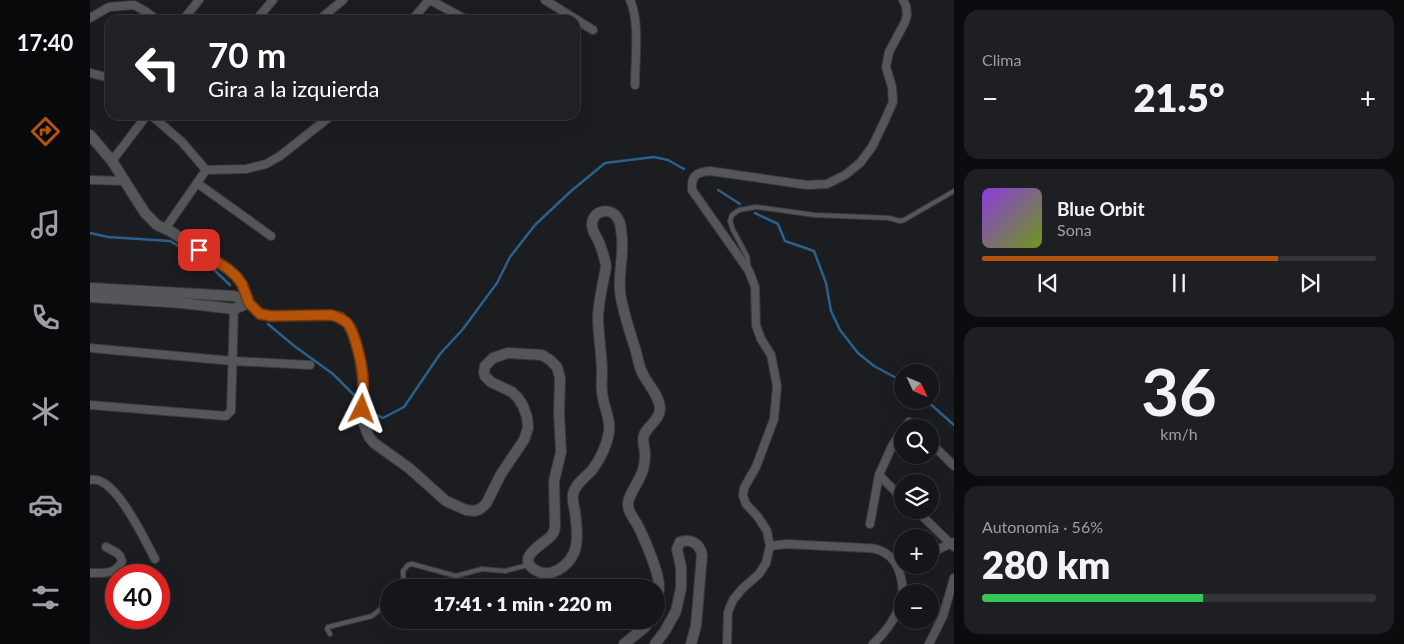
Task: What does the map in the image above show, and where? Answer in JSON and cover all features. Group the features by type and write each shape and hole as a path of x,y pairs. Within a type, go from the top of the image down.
{"street":[{"path":"187,15 199,0"},
{"path":"260,15 273,0"},
{"path":"326,15 343,0"},
{"path":"416,15 430,0 458,15"},
{"path":"544,0 568,15"},
{"path":"630,0 633,6 635,25 635,85"},
{"path":"726,644 728,612 733,600 742,588 759,574 766,563 770,546 767,531 746,504 743,496 744,488 756,467 774,419 777,386 771,355 761,339 756,324 755,287 749,271 692,190 691,182 701,172 710,172 807,185 826,184 845,175 860,163 886,120 893,102 892,86 886,67 889,52 907,15 906,6 902,0"},
{"path":"90,18 109,7 125,3 134,5 150,15"},
{"path":"580,22 593,30"},
{"path":"90,73 105,77"},
{"path":"112,161 143,120"},
{"path":"157,120 182,142 206,170"},
{"path":"206,170 246,169 266,164 280,156 326,120"},
{"path":"90,135 112,161 145,213 158,225 228,269 242,284 249,303"},
{"path":"165,229 206,170"},
{"path":"90,180 124,181"},
{"path":"197,183 271,236"},
{"path":"90,288 234,296 249,303 266,316 332,315 340,317 352,331 359,354 364,380 363,422 369,437 374,443 409,468 446,501 466,510 474,511 486,504 501,474 524,440 528,428 527,417 518,398 512,392 491,382 485,376 485,366 493,358 508,353 542,355 557,367 560,378 561,452 554,482 554,531 528,558 534,570 542,573 553,572 565,566 574,555 577,544 574,490 592,469 605,447 609,433 609,420 602,392 598,315 606,267 598,240 592,230 592,224 593,217 597,213 608,211 614,214 618,219 623,237 620,296 625,318 642,371 655,394 660,409 658,415 643,436 645,455 642,471 628,499 629,511 645,541 658,579"},
{"path":"90,297 182,303 234,309 249,303"},
{"path":"90,405 226,416 231,411 234,309"},
{"path":"90,348 233,361 310,365"},
{"path":"870,524 879,476 894,443"},
{"path":"939,451 954,466"},
{"path":"879,476 894,490"},
{"path":"90,480 100,481 118,496 126,506 155,559"},
{"path":"926,519 953,544 939,549"},
{"path":"655,644 676,611 681,588 681,567 677,549 680,542 686,540 697,545 702,555 696,626 691,644"},
{"path":"770,546 786,544 876,548 887,553 894,560"},
{"path":"90,573 109,573 120,566 122,561 120,556 106,547"},
{"path":"873,644 880,638 900,605 903,584 902,574"},
{"path":"929,644 943,616 954,578"},
{"path":"624,644 643,629"}],"lane":[{"path":"749,271 748,256 730,221 732,215 739,210 756,208 816,215 889,218 900,221 954,192"},
{"path":"403,579 402,571 412,564 456,576 482,569 505,571 530,565"},
{"path":"330,634 327,630 328,627 372,616 380,609"}],"waterway":[{"path":"372,413 383,418 404,407 440,354 463,329 497,283 510,257 535,225 605,163 654,157 668,160 684,169"},
{"path":"718,190 740,204"},
{"path":"755,213 778,224 785,241 814,251 826,283 831,311 840,330 858,353 874,366 894,377"},
{"path":"90,233 108,237 170,241 206,262 230,285"},
{"path":"268,324 333,374 356,397"},
{"path":"936,409 954,425"}],"route":[{"path":"199,250 236,276 242,284 249,303 260,314 266,316 332,315 340,317 347,323 352,331 359,354 364,380 362,409"}]}
